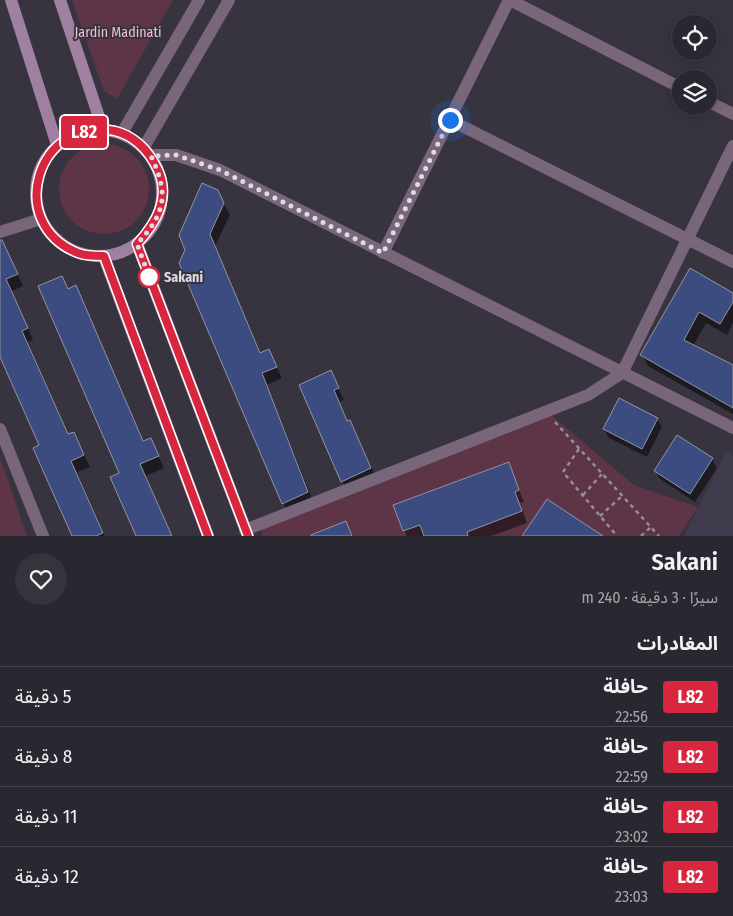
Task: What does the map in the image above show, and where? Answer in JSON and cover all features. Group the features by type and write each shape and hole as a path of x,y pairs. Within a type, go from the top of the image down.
{"street":[{"path":"11,0 57,145"},
{"path":"60,0 104,129"},
{"path":"122,133 200,0"},
{"path":"147,151 229,0"},
{"path":"383,253 510,0 672,83"},
{"path":"717,106 733,114"},
{"path":"450,120 733,262"},
{"path":"104,129 122,133 147,151 162,178 162,203 154,226 137,244 122,253 104,256 78,253 56,240 41,220 36,200 37,180 44,161 57,145 78,132 104,129"},
{"path":"137,244 246,533 588,395 622,373 733,146"},
{"path":"147,151 176,155 220,170 733,428"},
{"path":"0,232 41,220"},
{"path":"104,256 208,536"},
{"path":"0,428 43,536"}],"path":[{"path":"546,412 659,536"},
{"path":"579,449 564,472 617,536"},
{"path":"582,495 602,474"},
{"path":"600,516 622,496"},
{"path":"641,536 650,528"}],"shaded area":[{"path":"726,452 733,456 733,536 684,536"}],"green space":[{"name":"Jardin Madinati","path":"72,0 173,0 117,99 104,91"},
{"path":"104,144 121,148 136,157 145,172 149,189 145,206 136,221 121,230 104,234 87,230 72,221 63,206 59,189 63,172 72,157 87,148"},
{"path":"551,415 634,485 698,507 679,536 263,536 259,525"},
{"path":"0,458 27,536 0,536"}],"building":[{"path":"202,183 218,190 224,203 210,234 260,353 269,349 277,367 262,373 308,492 282,504 179,263 185,250 179,235"},
{"path":"0,240 2,240 18,274 6,279 28,328 22,331 68,434 74,432 84,455 71,461 103,533 96,536 72,536 33,448 39,445 0,357"},
{"path":"690,268 733,293 733,302 720,324 699,312 684,340 733,365 733,408 640,355"},
{"path":"62,276 68,289 76,285 143,441 151,438 159,456 140,464 172,536 136,536 110,477 119,473 38,286"},
{"path":"331,370 339,388 334,390 347,421 350,420 371,468 341,482 299,385"},
{"path":"619,398 658,418 642,449 603,429"},
{"path":"677,435 713,458 690,494 654,471"},
{"path":"509,462 519,490 515,492 522,511 467,532 468,536 424,536 420,525 403,531 393,505"},
{"path":"547,499 603,536 522,536"},
{"path":"346,521 352,536 311,536 311,535"}],"bus line":[{"name":"L82","path":"208,536 104,256 78,253 56,240 41,220 36,200 37,180 44,161 57,145 78,132 104,129 122,133 144,146 162,178 162,203 154,226 137,244 248,536"}],"place":[{"name":"Sakani","path":"149,277"}],"route":[{"path":"149,277 150,279 137,244 154,226 162,203 162,178 151,156 176,155 220,170 383,253 450,120"}]}
